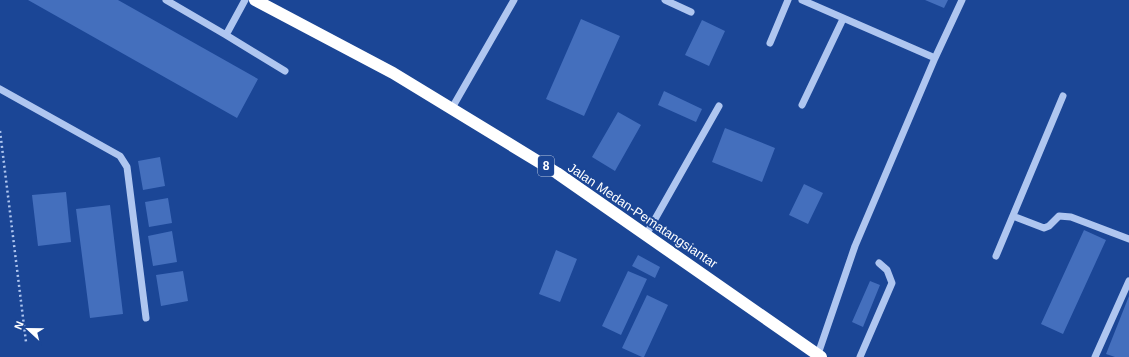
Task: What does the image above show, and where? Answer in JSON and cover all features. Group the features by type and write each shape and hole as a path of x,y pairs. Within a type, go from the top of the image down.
{"highway":[{"name":"Jalan Medan-Pematangsiantar","path":"255,0 393,73 557,173 819,356"}],"street":[{"path":"166,0 285,71"},
{"path":"226,35 245,0"},
{"path":"452,108 514,0"},
{"path":"665,0 691,12"},
{"path":"770,43 788,0"},
{"path":"802,0 935,58"},
{"path":"819,356 855,246 935,58 962,0"},
{"path":"802,105 843,19"},
{"path":"0,90 110,149 124,161 127,167 146,318"},
{"path":"996,256 1063,96"},
{"path":"646,235 720,106"},
{"path":"1013,216 1044,228 1049,226 1057,218 1063,216 1092,224 1129,239"},
{"path":"860,357 892,283 887,270 879,263"},
{"path":"1095,357 1129,281"}],"path":[{"path":"0,131 26,342"}],"building":[{"path":"28,0 118,0 258,79 237,118"},
{"path":"925,0 948,0 944,8"},
{"path":"581,19 620,36 584,116 546,99"},
{"path":"702,20 725,31 709,66 685,55"},
{"path":"664,91 702,109 696,122 658,105"},
{"path":"618,112 641,125 615,171 592,157"},
{"path":"725,128 775,148 762,182 712,162"},
{"path":"160,157 165,186 143,190 138,161"},
{"path":"804,184 823,193 808,224 789,215"},
{"path":"66,192 71,242 38,246 32,195"},
{"path":"168,198 172,223 149,227 145,202"},
{"path":"110,205 123,314 90,318 76,209"},
{"path":"1084,230 1106,240 1063,334 1041,324"},
{"path":"172,231 177,262 153,266 148,236"},
{"path":"556,250 577,259 560,302 539,294"},
{"path":"638,255 660,267 655,278 632,266"},
{"path":"183,271 188,301 161,306 156,275"},
{"path":"628,271 647,279 621,335 602,326"},
{"path":"870,281 880,285 863,327 852,322"},
{"path":"647,295 668,305 644,357 642,357 622,348"},
{"path":"1129,296 1129,357 1115,357 1106,354"}]}
